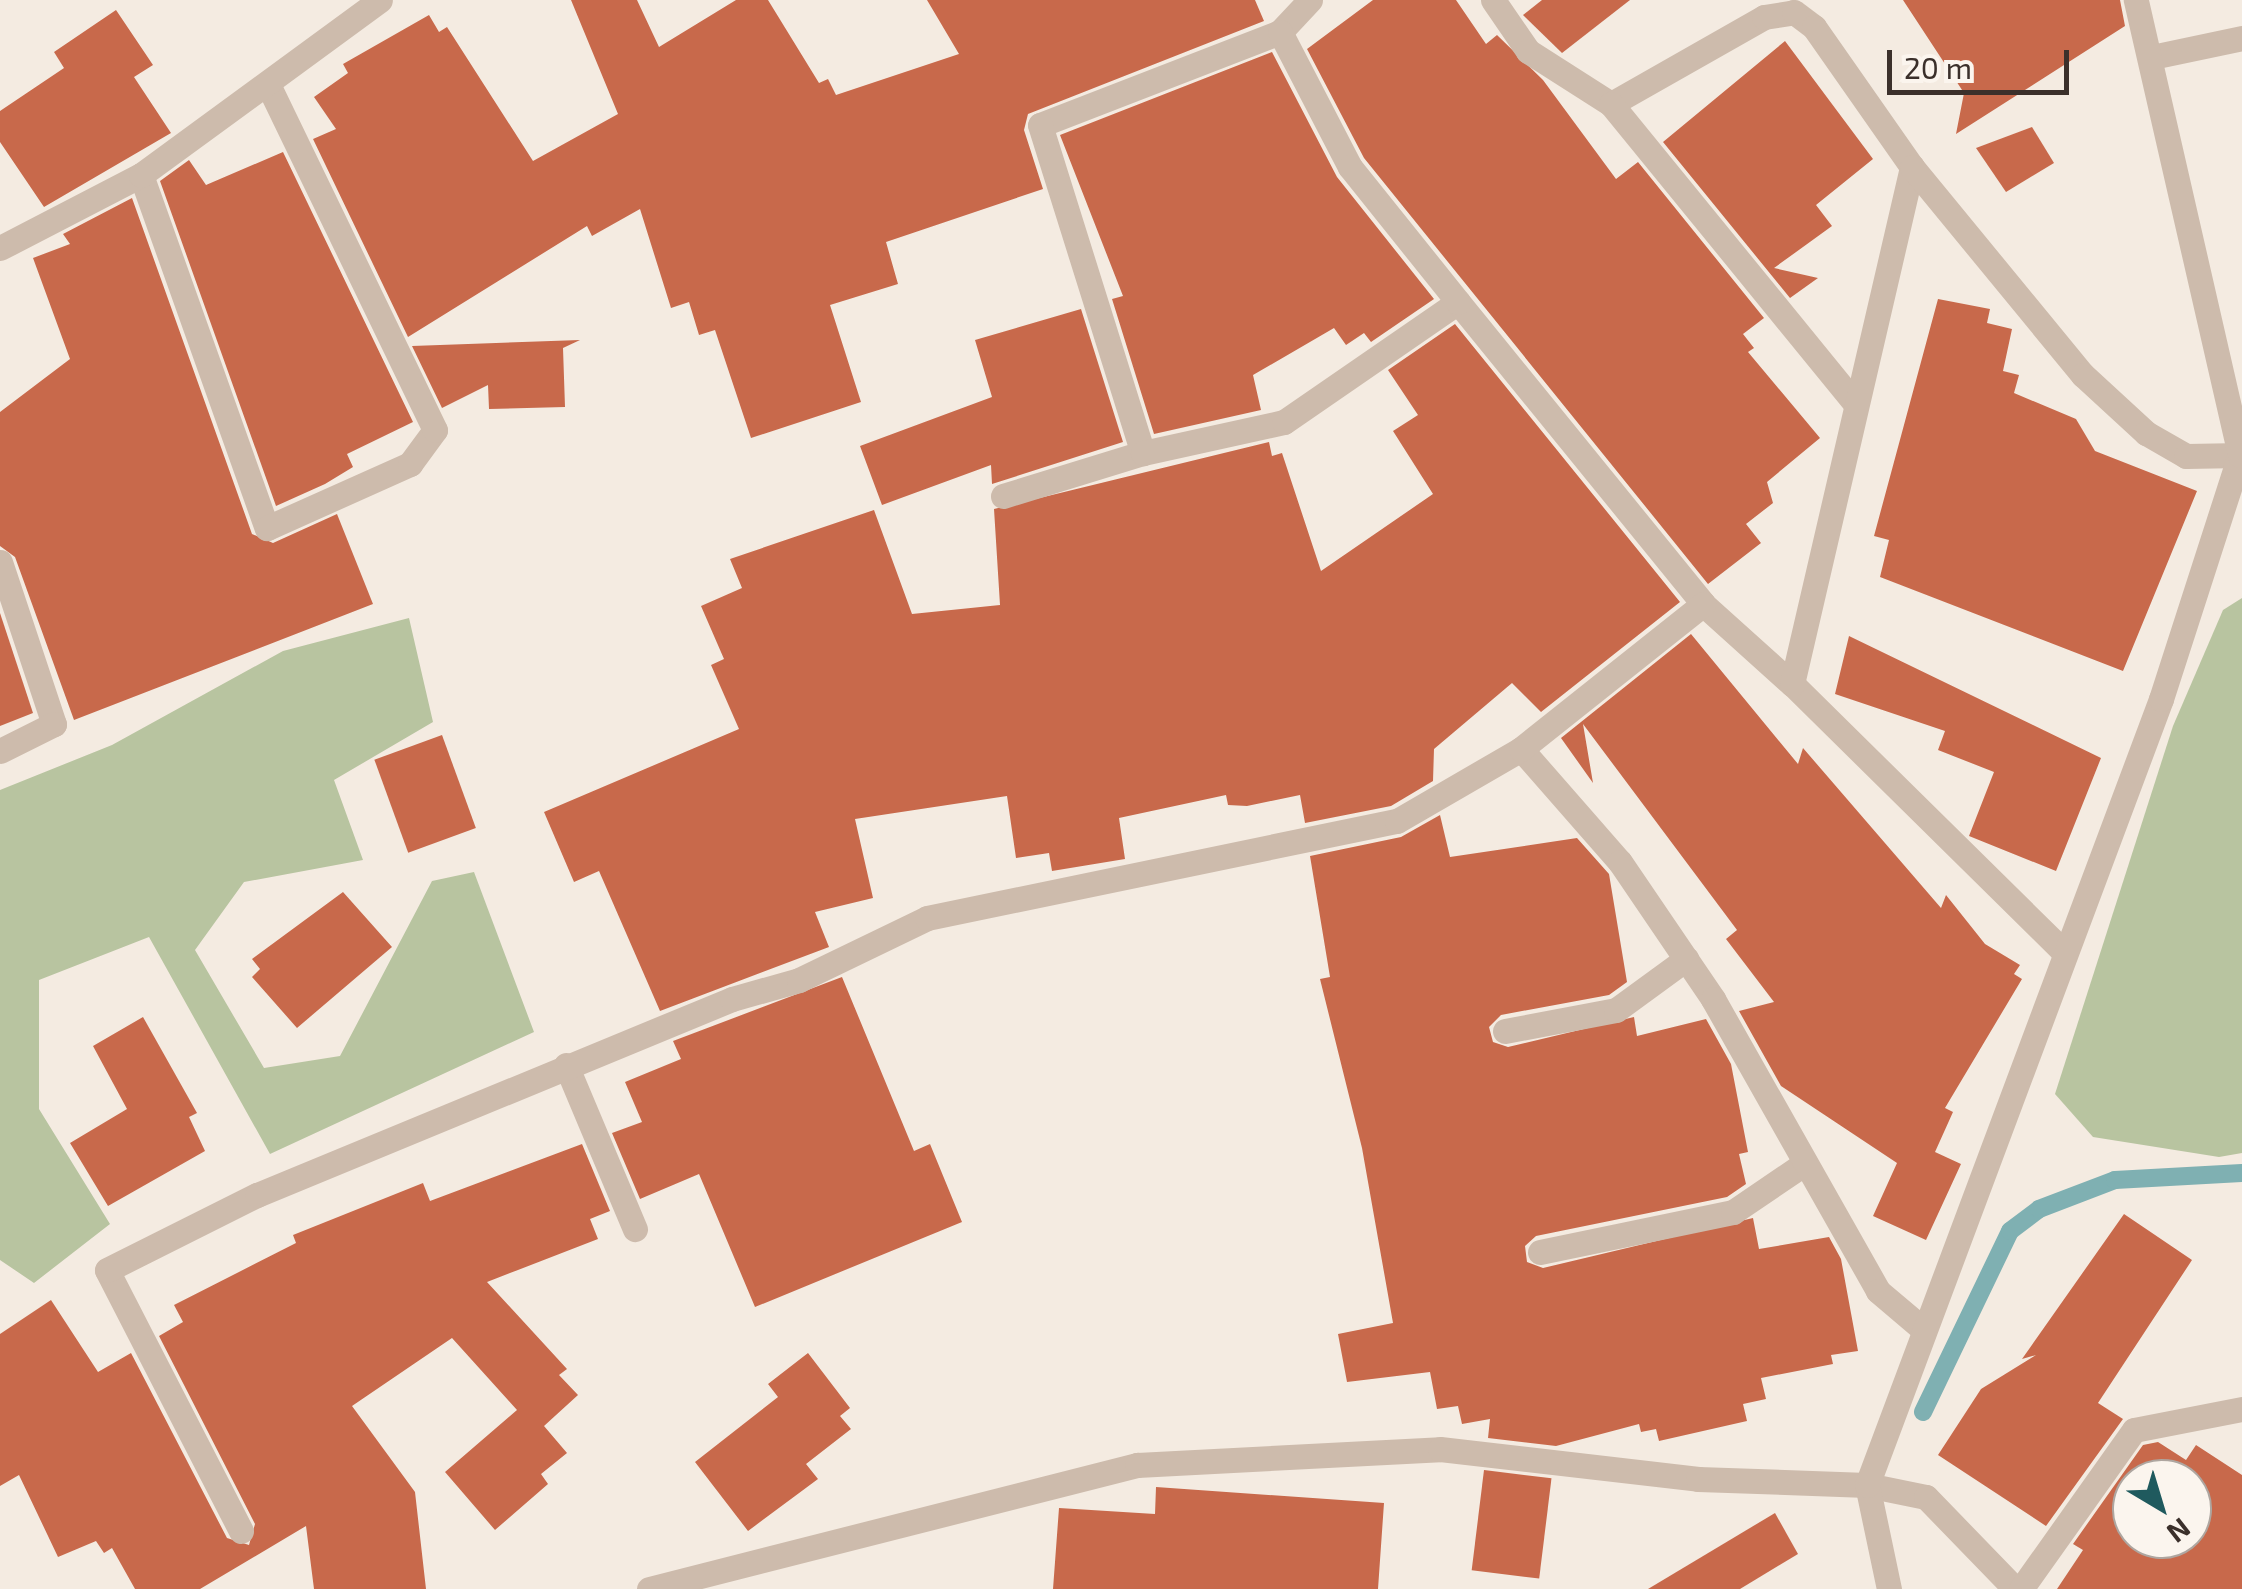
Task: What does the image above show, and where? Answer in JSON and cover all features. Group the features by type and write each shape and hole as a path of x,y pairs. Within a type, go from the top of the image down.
{"street":[{"path":"0,248 141,175 380,0"},
{"path":"1143,452 1040,125 1280,32 1310,0"},
{"path":"1493,0 1528,51 1611,104 1856,404"},
{"path":"1890,1589 1867,1485 1922,1329 1980,1197 2063,951 2162,699 2241,455 2136,0"},
{"path":"1611,104 1764,18 1794,12 1814,28 1912,168 2083,375 2146,433 2186,456 2241,455"},
{"path":"1280,32 1350,167 1703,604 1792,684 2063,951"},
{"path":"2152,57 2242,38"},
{"path":"141,175 267,528 410,464 436,430 268,84"},
{"path":"1792,684 1912,168"},
{"path":"1003,496 1143,452 1284,422 1458,302"},
{"path":"0,562 54,724 0,750"},
{"path":"241,1531 107,1270 257,1195 566,1065 799,980 928,918 1397,821 1521,750 1703,604"},
{"path":"1521,750 1620,862 1686,958 1878,1292 1922,1329"},
{"path":"1505,1031 1616,1010 1686,958"},
{"path":"566,1065 635,1229"},
{"path":"1540,1252 1733,1212 1805,1163"},
{"path":"649,1589 1137,1465 1440,1449 1698,1479 1867,1485 1926,1498 2018,1589 2134,1430 2242,1409"}],"green space":[{"path":"2242,598 2242,1153 2219,1157 2093,1137 2055,1094 2173,726 2223,610"},
{"path":"409,618 433,722 334,780 363,860 244,882 195,950 264,1068 340,1056 432,881 474,872 534,1032 270,1154 149,937 39,980 39,1109 110,1224 34,1283 0,1260 0,790 112,745 283,651"}],"building":[{"path":"571,0 637,0 659,47 736,0 768,0 819,83 828,79 836,95 959,54 927,0 1255,0 1264,21 1028,114 1024,130 1043,189 886,242 898,284 830,305 861,402 751,438 715,330 699,335 689,302 671,308 640,209 592,236 587,226 408,337 313,139 336,129 314,97 348,73 343,64 429,15 439,32 447,27 533,161 618,114"},
{"path":"1373,0 1456,0 1486,44 1497,35 1543,80 1616,179 1638,162 1764,318 1743,334 1754,348 1748,352 1820,438 1767,482 1773,503 1746,524 1761,543 1708,584 1364,158 1307,49"},
{"path":"1542,0 1630,0 1562,53 1523,15"},
{"path":"1903,0 2120,0 2125,26 1956,134 1964,93"},
{"path":"116,10 153,65 134,77 171,133 44,207 0,142 0,111 64,68 54,52"},
{"path":"1785,41 1873,159 1816,205 1832,226 1774,268 1818,278 1790,298 1663,142"},
{"path":"1272,52 1337,177 1434,299 1371,342 1364,333 1346,345 1334,328 1253,375 1261,410 1154,434 1112,299 1123,296 1060,135"},
{"path":"2032,127 2054,163 2006,192 1976,148"},
{"path":"283,152 413,422 347,454 353,467 276,506 160,181 189,160 206,185"},
{"path":"132,198 252,534 273,543 337,514 373,604 74,720 15,557 0,546 0,412 70,359 33,258 70,244 63,234"},
{"path":"1938,299 1990,309 1987,323 2012,329 2003,371 2019,375 2014,393 2076,419 2095,451 2197,491 2123,671 1880,577 1889,540 1874,536"},
{"path":"1081,309 1123,442 992,484 991,465 882,505 860,446 992,397 975,340"},
{"path":"1455,324 1680,602 1541,712 1512,683 1434,749 1433,781 1391,806 1305,823 1300,795 1247,806 1228,805 1226,795 1119,818 1125,859 1052,871 1049,853 1016,858 1007,796 855,819 873,898 815,912 829,947 660,1011 599,871 574,882 544,812 739,729 711,665 724,659 701,606 742,588 730,559 874,510 912,614 1000,605 994,509 1269,442 1272,456 1282,453 1321,571 1433,494 1393,431 1418,415 1388,370"},
{"path":"580,340 563,348 565,407 489,409 488,385 442,408 412,346"},
{"path":"0,613 33,713 0,726"},
{"path":"1691,634 1798,764 1803,748 1941,908 1946,895 1985,944 2020,965 2014,974 2022,979 1945,1108 1953,1112 1935,1152 1961,1164 1926,1240 1873,1216 1897,1163 1781,1086 1739,1011 1774,1002 1726,939 1737,930 1583,724 1593,783 1561,738"},
{"path":"1849,636 2101,758 2056,871 1969,836 1994,772 1938,750 1945,731 1835,694"},
{"path":"442,735 476,828 408,853 374,760"},
{"path":"1440,815 1450,857 1577,838 1609,874 1627,982 1609,995 1501,1015 1489,1027 1493,1042 1508,1047 1634,1017 1637,1036 1706,1019 1731,1064 1748,1152 1739,1154 1746,1184 1727,1197 1536,1236 1525,1246 1527,1262 1543,1268 1753,1218 1759,1249 1829,1237 1841,1259 1858,1351 1831,1355 1833,1364 1761,1378 1766,1399 1743,1404 1747,1421 1659,1441 1656,1429 1641,1432 1639,1424 1556,1446 1488,1438 1490,1419 1462,1424 1458,1406 1437,1409 1430,1372 1347,1382 1338,1334 1393,1323 1362,1148 1320,979 1330,977 1310,856 1401,837"},
{"path":"343,892 392,947 297,1028 252,977 260,969 252,959"},
{"path":"842,977 914,1151 930,1144 962,1222 755,1307 699,1174 640,1199 612,1133 642,1122 625,1082 681,1059 673,1041"},
{"path":"143,1017 197,1113 189,1117 205,1151 108,1206 70,1143 127,1109 93,1046"},
{"path":"582,1144 610,1211 590,1219 598,1239 487,1282 567,1369 559,1375 578,1395 544,1426 567,1453 541,1474 548,1484 495,1530 445,1472 517,1410 452,1338 352,1406 415,1492 426,1589 314,1589 306,1526 200,1589 135,1589 112,1548 104,1553 96,1541 58,1557 19,1475 0,1486 0,1334 51,1300 98,1372 131,1353 227,1538 249,1545 255,1524 159,1336 183,1322 174,1305 296,1243 293,1235 423,1183 430,1201"},
{"path":"2124,1214 2192,1260 2098,1403 2123,1419 2046,1526 1938,1455 1981,1389 2036,1355 2022,1359"},
{"path":"808,1353 850,1408 840,1416 851,1429 806,1464 818,1479 748,1531 695,1462 778,1397 768,1384"},
{"path":"2158,1442 2184,1459 2133,1459 2143,1445"},
{"path":"2196,1445 2242,1475 2242,1589 2057,1589 2083,1550 2073,1544 2112,1489 2112,1559 2212,1559 2212,1459 2187,1459"},
{"path":"1484,1470 1551,1478 1539,1579 1472,1570"},
{"path":"1156,1487 1384,1503 1378,1589 1053,1589 1059,1508 1155,1514"},
{"path":"1775,1513 1798,1554 1740,1589 1648,1589"}],"waterway":[{"path":"1923,1412 2010,1231 2039,1209 2115,1180 2242,1173"}]}
